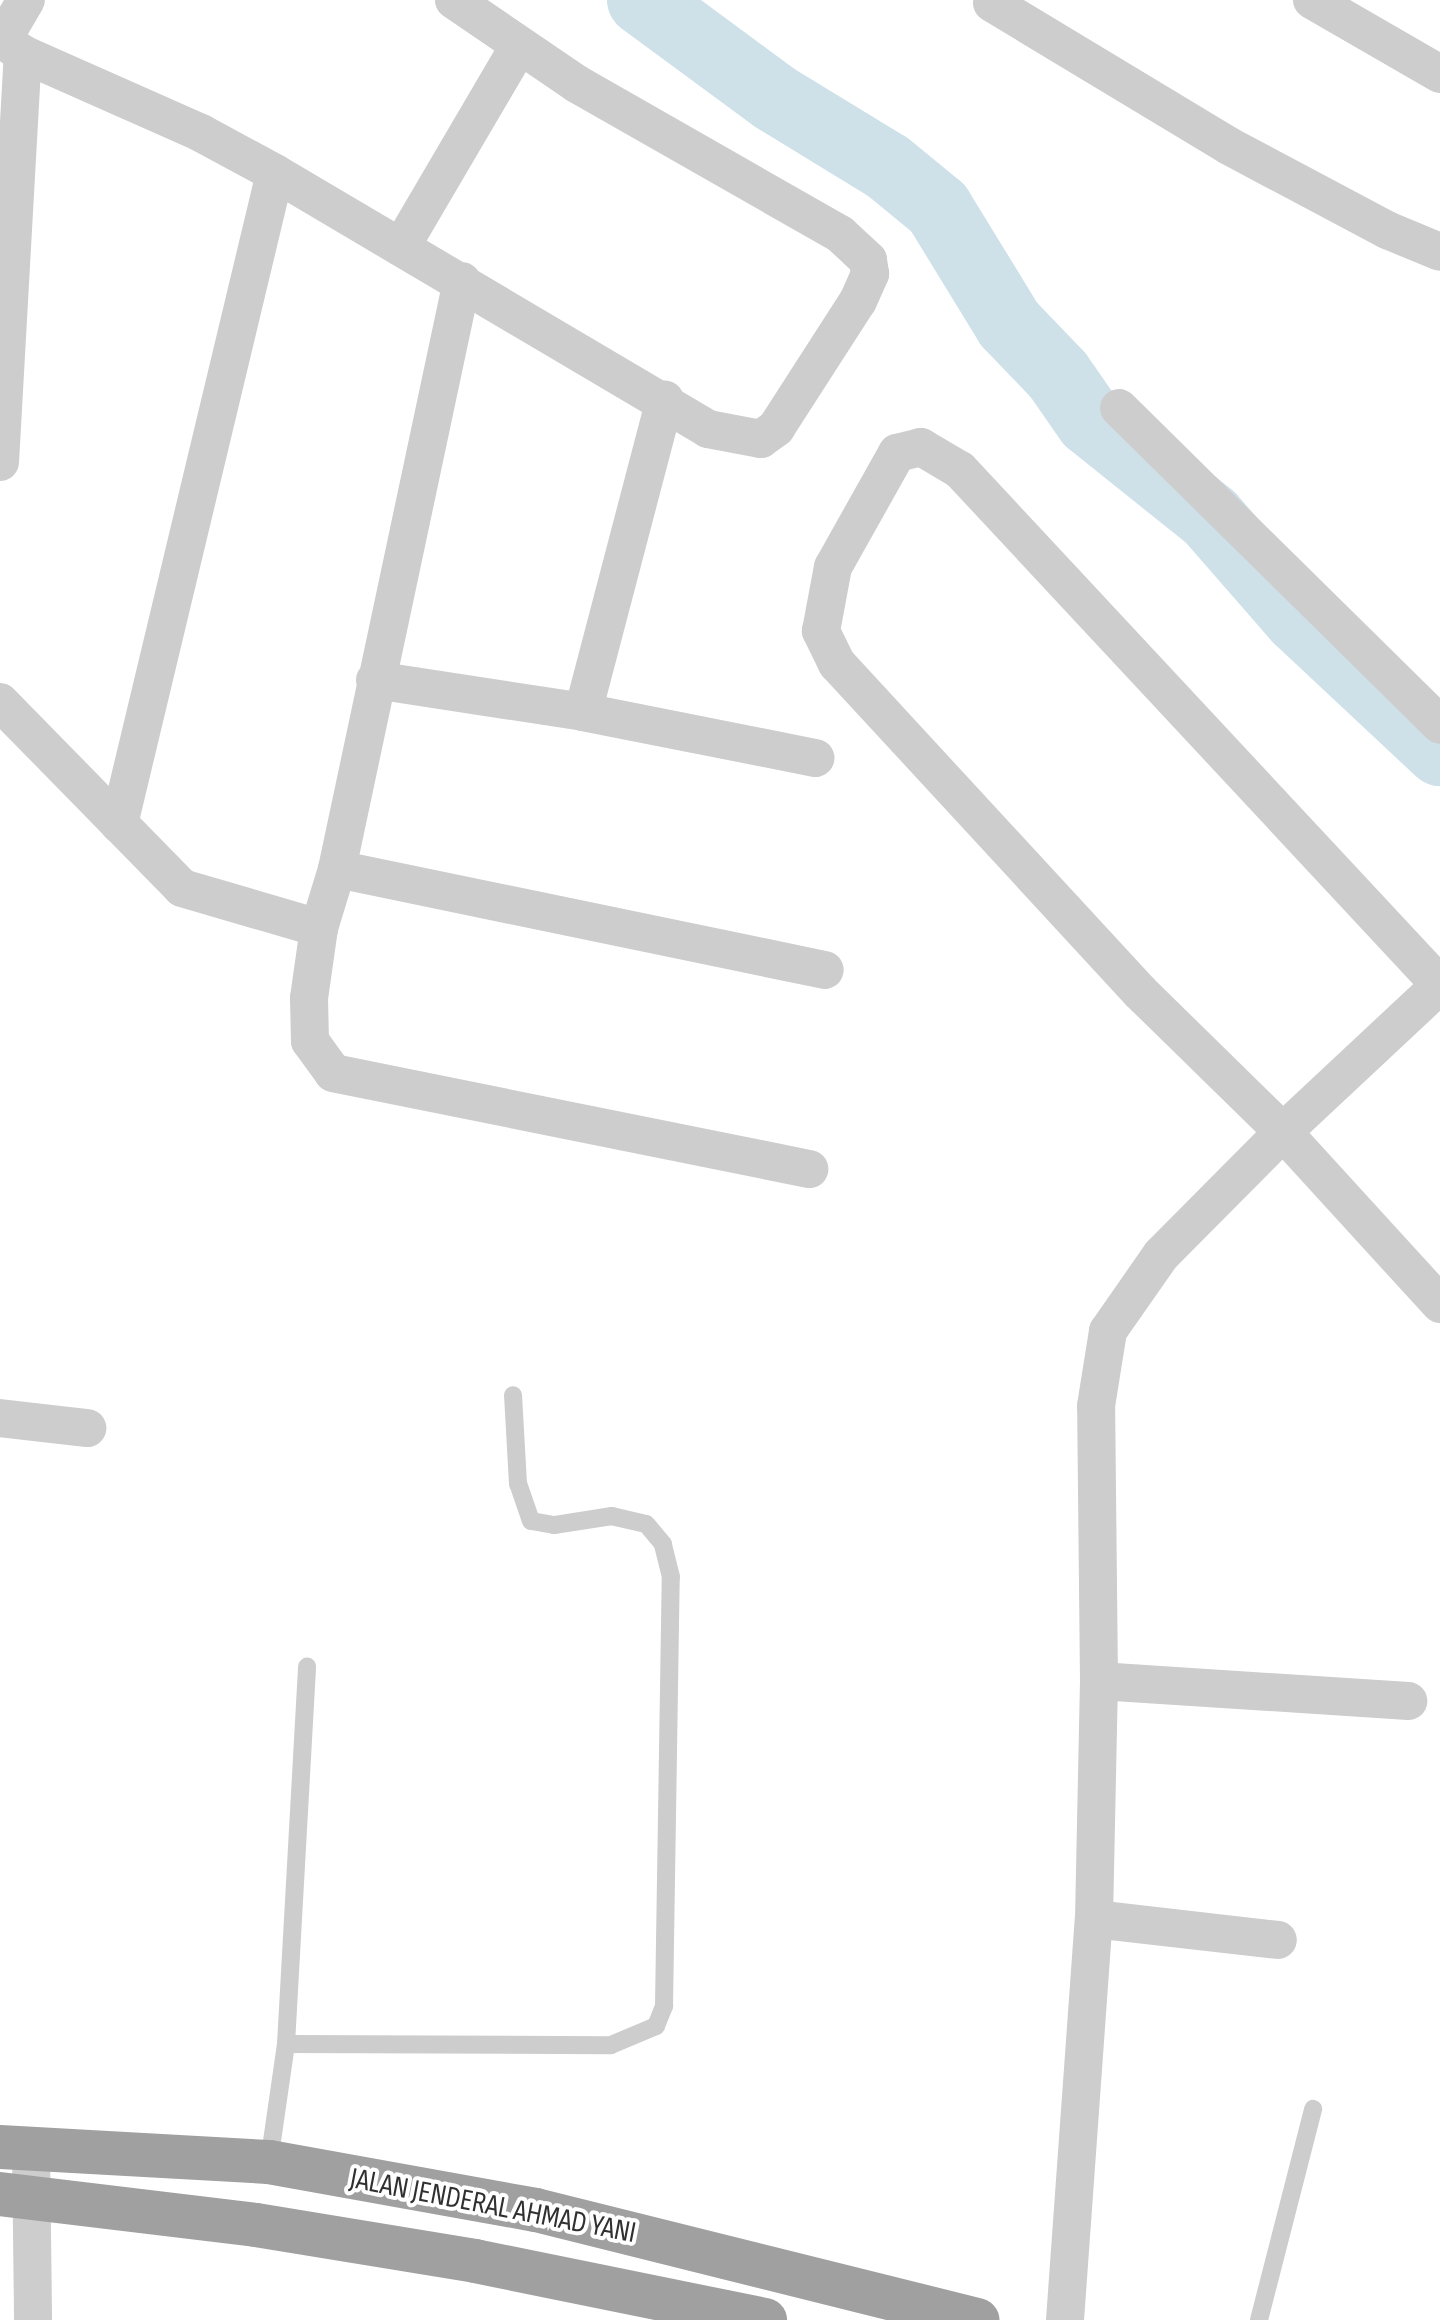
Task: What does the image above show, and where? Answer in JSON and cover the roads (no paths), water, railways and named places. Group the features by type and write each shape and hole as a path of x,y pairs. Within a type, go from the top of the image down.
{"highway":[{"name":"JALAN JENDERAL AHMAD YANI","path":"16,2149 269,2162 536,2210 978,2320"},
{"name":"JALAN JENDERAL AHMAD YANI","path":"16,2197 256,2225 491,2264 765,2320"}],"street":[{"path":"0,462 9,44 26,0"},
{"path":"9,44 201,133 275,173 665,400 716,433 761,439 776,428 858,301 870,274 868,260 840,234 519,46 454,0"},
{"path":"1312,0 1440,74"},
{"path":"992,3 1229,146 1387,230 1440,252"},
{"path":"401,247 519,46"},
{"path":"119,824 275,173"},
{"path":"462,281 337,869 319,928 309,998 310,1041 333,1073 809,1169"},
{"path":"583,712 665,400"},
{"path":"1119,408 1440,725"},
{"path":"1065,2320 1094,1919 1099,1681 1096,1406 1108,1331 1161,1255 1283,1132 1440,985 960,470 921,447 897,453 833,567 821,631 837,664 1140,992 1283,1132 1440,1304"},
{"path":"375,680 583,712 815,758"},
{"path":"0,702 182,888 319,928"},
{"path":"337,869 825,970"},
{"path":"0,1418 87,1428"},
{"path":"1099,1681 1408,1701"},
{"path":"1094,1919 1278,1940"},
{"path":"16,2149 16,2197 33,2320"}],"lane":[{"path":"286,2044 611,2045 656,2026 664,2006 671,1577 666,1555 646,1524 612,1516 554,1525 531,1521 518,1484 513,1395"},
{"path":"269,2162 286,2044 307,1667"},
{"path":"1259,2320 1313,2109"}],"waterway":[{"path":"642,0 775,98 888,167 938,208 1009,324 1058,375 1090,421 1210,517 1298,618 1440,751"}]}
